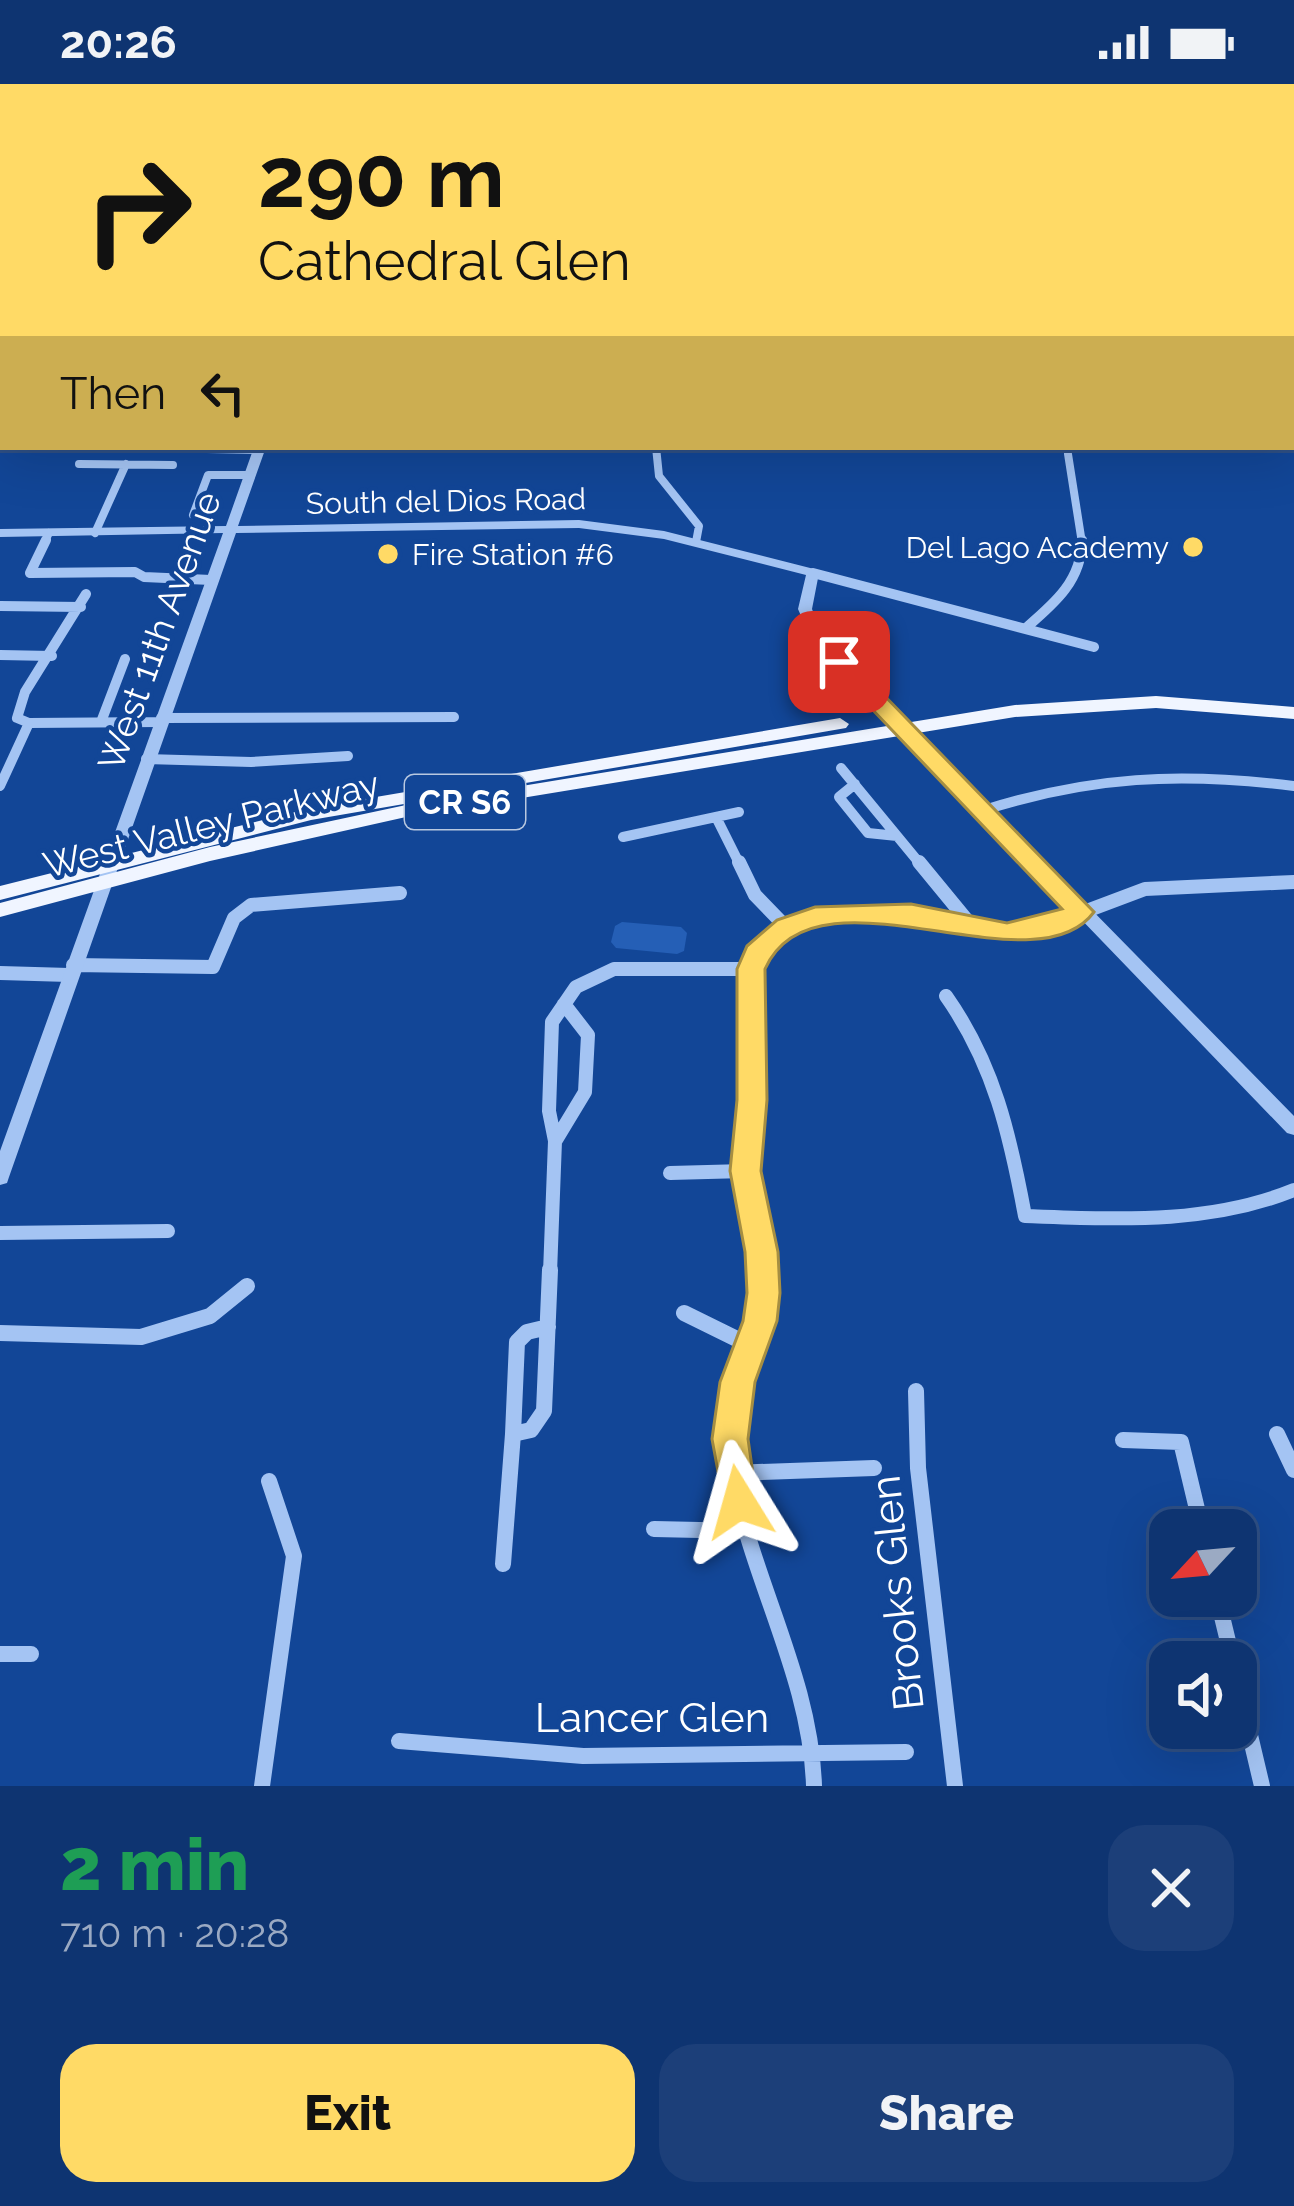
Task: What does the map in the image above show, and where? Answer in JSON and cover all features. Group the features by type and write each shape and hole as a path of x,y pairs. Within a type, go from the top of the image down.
{"main road":[{"name":"West Valley Parkway","path":"0,910 108,873 353,806 898,723 1036,696 1136,690 1294,702"},
{"name":"West Valley Parkway","path":"898,723 1100,703 1201,704 1294,713"},
{"name":"West Valley Parkway","path":"0,893 108,873"}],"street":[{"name":"West 11th Avenue","path":"0,1177 259,450"},
{"path":"656,450 659,476 699,526 695,542"},
{"path":"1027,627 1078,576 1082,532 1068,487 1068,454"},
{"path":"79,464 172,466"},
{"path":"95,533 126,464"},
{"path":"194,514 208,475 251,475"},
{"name":"South del Dios Road","path":"0,533 229,532 537,522 620,528 695,542 1094,647"},
{"path":"49,533 30,573 135,572 144,578 212,580"},
{"path":"813,573 805,608 810,626 981,811 1294,1128"},
{"path":"0,606 84,600 17,706 17,718 29,722 454,717"},
{"path":"0,655 52,656"},
{"path":"100,722 125,659"},
{"path":"0,706 17,706"},
{"path":"0,786 5,763 29,722"},
{"path":"146,759 251,763 348,755"},
{"path":"841,768 972,926"},
{"path":"981,811 1049,787 1103,777 1194,775 1294,786"},
{"path":"855,784 839,797 868,833 898,836"},
{"path":"622,837 739,812"},
{"path":"716,817 755,895 786,927"},
{"path":"814,1786 813,1753 796,1682 745,1532 732,1472 735,1401 764,1293 745,1171 752,1100 751,969 761,946 786,927 815,916 918,914 1015,933 1044,927 1145,889 1294,882"},
{"path":"0,973 213,967 234,918 251,904 400,893"},
{"path":"513,1434 531,1430 544,1411 555,1142 550,1111 552,1022 586,979 614,969 751,969"},
{"path":"946,996 991,1063 1004,1099 1025,1216 1209,1213 1263,1206 1294,1190"},
{"path":"555,1142 585,1092 588,1035 564,1004"},
{"path":"670,1173 745,1171"},
{"path":"0,1234 169,1231"},
{"path":"0,1333 141,1337 210,1316 247,1286"},
{"path":"684,1312 749,1346"},
{"path":"503,1564 518,1342 527,1332 548,1327"},
{"name":"Brooks Glen","path":"916,1391 918,1468 955,1786"},
{"path":"1277,1434 1294,1470"},
{"path":"1123,1440 1181,1442 1197,1509"},
{"path":"732,1472 874,1468"},
{"path":"262,1786 294,1556 269,1481"},
{"path":"654,1529 745,1532"},
{"path":"0,1654 32,1654"},
{"name":"Lancer Glen","path":"399,1741 461,1742 503,1753 589,1756 906,1752"},
{"path":"1253,1749 1262,1786"}],"shaded area":[{"path":"622,922 681,927 687,933 684,951 616,948 611,942 615,926"}],"place":[{"name":"Del Lago Academy","path":"1193,547"},
{"name":"Fire Station #6","path":"388,554"}],"route":[{"path":"739,1502 730,1439 737,1382 760,1321 764,1293 745,1171 752,1100 751,969 761,946 786,927 815,916 911,914 1007,933 1044,927 1081,912 839,662"}]}
